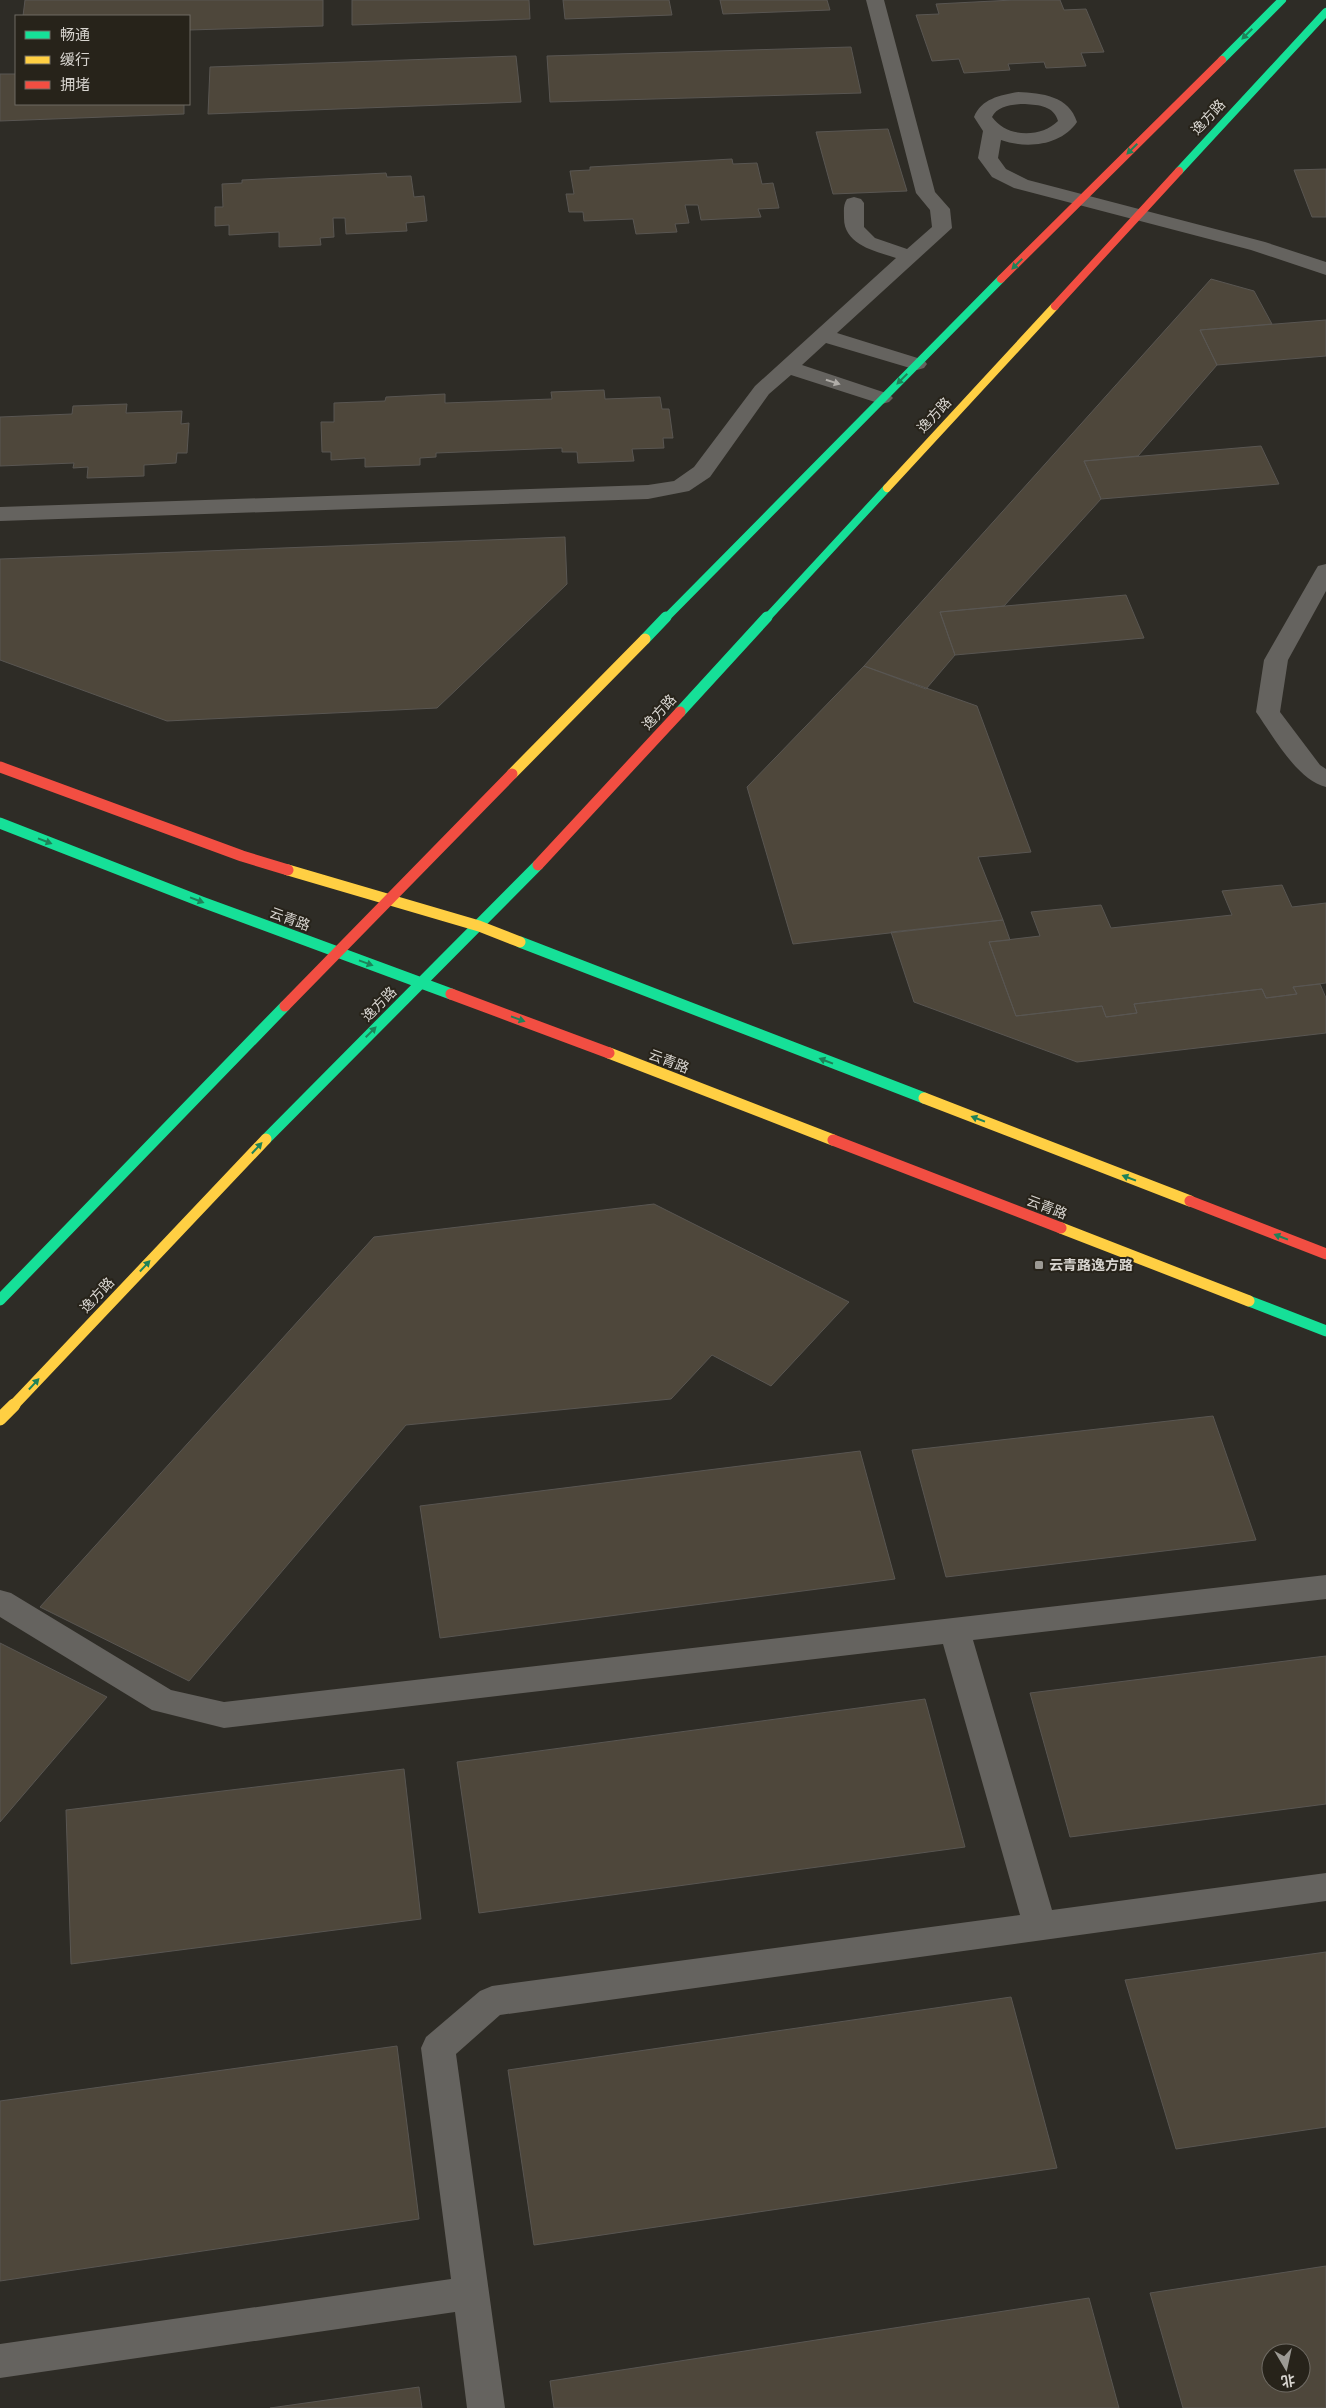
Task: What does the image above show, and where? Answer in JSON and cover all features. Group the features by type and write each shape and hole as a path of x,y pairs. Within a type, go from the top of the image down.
{"street":[{"path":"0,1300 389,899 882,398 1282,0"},
{"name":"逸方路","path":"0,1419 306,1097 479,926 559,843 1326,12"},
{"path":"0,766 242,856 479,926 1326,1254"},
{"name":"云青路","path":"0,823 338,953 579,1042 1326,1331"}],"lane":[{"path":"0,514 648,492 680,486 702,472 762,390 942,228 940,209 926,193 874,0"},
{"path":"993,130 988,158 999,173 1022,184 1080,201 1258,246 1326,269"},
{"path":"854,203 854,228 868,242 909,256"},
{"path":"822,335 917,364"},
{"path":"787,367 882,398"},
{"path":"1326,571 1276,660 1268,712 1311,770 1326,780"},
{"path":"0,1602 163,1701 224,1715 1326,1586"},
{"path":"954,1630 1040,1926"},
{"path":"486,2408 438,2048 492,2001 1326,1887"},
{"path":"0,2361 471,2293"}],"building":[{"path":"25,0 323,0 323,26 190,30 190,15 23,15"},
{"path":"352,0 529,0 530,19 352,25"},
{"path":"563,0 669,0 672,15 565,19"},
{"path":"720,0 827,0 830,10 723,14"},
{"path":"1013,0 1060,0 1064,10 1086,9 1104,52 1081,53 1086,66 1046,68 1044,62 1008,64 1010,70 964,73 959,59 932,61 916,15 939,14 936,4"},
{"path":"851,47 861,93 550,102 547,56"},
{"path":"516,56 521,102 208,114 210,67"},
{"path":"0,74 15,74 15,105 184,105 184,114 0,121"},
{"path":"888,129 907,191 833,194 816,132"},
{"path":"732,159 733,164 757,163 762,184 773,183 779,208 758,209 761,217 701,220 698,205 685,205 689,223 675,224 677,232 636,234 633,219 584,221 583,212 569,212 566,194 574,194 570,171 590,170 590,167"},
{"path":"1326,169 1326,217 1312,217 1294,170"},
{"path":"386,173 387,177 411,176 414,197 424,196 427,221 406,223 407,231 346,234 345,218 333,218 334,237 320,238 321,245 279,247 279,232 229,235 229,225 215,226 215,207 223,207 222,184 242,183 242,180"},
{"path":"1211,279 1254,291 1272,324 1200,330 1217,365 1138,456 1084,461 1101,499 1004,606 940,612 955,655 926,689 864,666"},
{"path":"1326,320 1326,356 1217,365 1200,330"},
{"path":"604,390 605,399 660,397 662,409 669,409 673,438 663,438 664,448 632,449 634,461 578,463 577,452 562,452 562,448 436,453 436,457 420,458 420,465 365,467 365,458 331,460 331,452 322,452 321,422 334,422 334,403 385,401 386,397 445,394 445,403 552,399 551,392"},
{"path":"127,404 126,413 182,411 181,424 189,423 187,453 177,453 176,463 144,465 144,476 87,478 88,467 73,468 74,463 0,466 0,417 72,414 73,406"},
{"path":"1261,446 1279,484 1101,499 1084,461"},
{"path":"565,537 567,584 437,708 167,721 0,660 0,559"},
{"path":"1126,595 1144,638 955,655 940,612"},
{"path":"864,666 977,706 1031,852 978,857 1003,920 793,944 747,787"},
{"path":"1282,885 1292,907 1326,903 1326,983 1293,987 1297,994 1266,998 1262,989 1134,1004 1137,1013 1106,1017 1102,1006 1016,1016 989,942 1040,936 1031,912 1101,905 1111,928 1232,915 1222,891"},
{"path":"1003,920 1010,940 989,942 1016,1016 1102,1006 1106,1017 1137,1013 1134,1004 1262,989 1266,998 1297,994 1293,987 1320,984 1326,998 1326,1033 1077,1062 914,1002 891,932"},
{"path":"654,1204 849,1302 771,1386 712,1355 671,1399 406,1425 189,1681 40,1607 374,1237"},
{"path":"1213,1416 1256,1540 946,1577 912,1450"},
{"path":"860,1451 895,1579 440,1638 420,1506"},
{"path":"0,1643 107,1697 0,1822"},
{"path":"1326,1656 1326,1804 1070,1837 1030,1693"},
{"path":"925,1699 965,1847 479,1913 457,1762"},
{"path":"404,1769 421,1919 71,1964 66,1810"},
{"path":"1326,1952 1326,2127 1176,2149 1125,1980"},
{"path":"1011,1997 1057,2168 534,2245 508,2070"},
{"path":"397,2046 419,2219 0,2281 0,2101"},
{"path":"1326,2266 1326,2408 1183,2408 1150,2293"},
{"path":"1089,2298 1119,2408 554,2408 550,2381"},
{"path":"419,2387 422,2408 270,2408"}],"traffic: fast":[{"path":"1222,60 1282,0"},
{"path":"1179,171 1326,12"},
{"path":"645,639 1001,279"},
{"path":"680,712 887,488"},
{"path":"0,823 202,902 451,994"},
{"path":"266,1139 538,865"},
{"path":"520,942 924,1098"},
{"path":"0,1300 285,1006"},
{"path":"1249,1301 1326,1331"}],"traffic: slow":[{"path":"887,488 1055,306"},
{"path":"512,774 645,639"},
{"path":"288,870 479,926 520,942"},
{"path":"609,1053 833,1140"},
{"path":"924,1098 1190,1201"},
{"path":"0,1419 266,1139"},
{"path":"1061,1228 1249,1301"}],"traffic: jam":[{"path":"1001,279 1222,60"},
{"path":"1055,306 1179,171"},
{"path":"538,865 680,712"},
{"path":"0,767 242,856 288,870"},
{"path":"285,1006 512,774"},
{"path":"451,994 609,1053"},
{"path":"833,1140 1061,1228"},
{"path":"1190,1201 1326,1254"}],"place":[{"name":"云青路逸方路","path":"1039,1265"}]}
